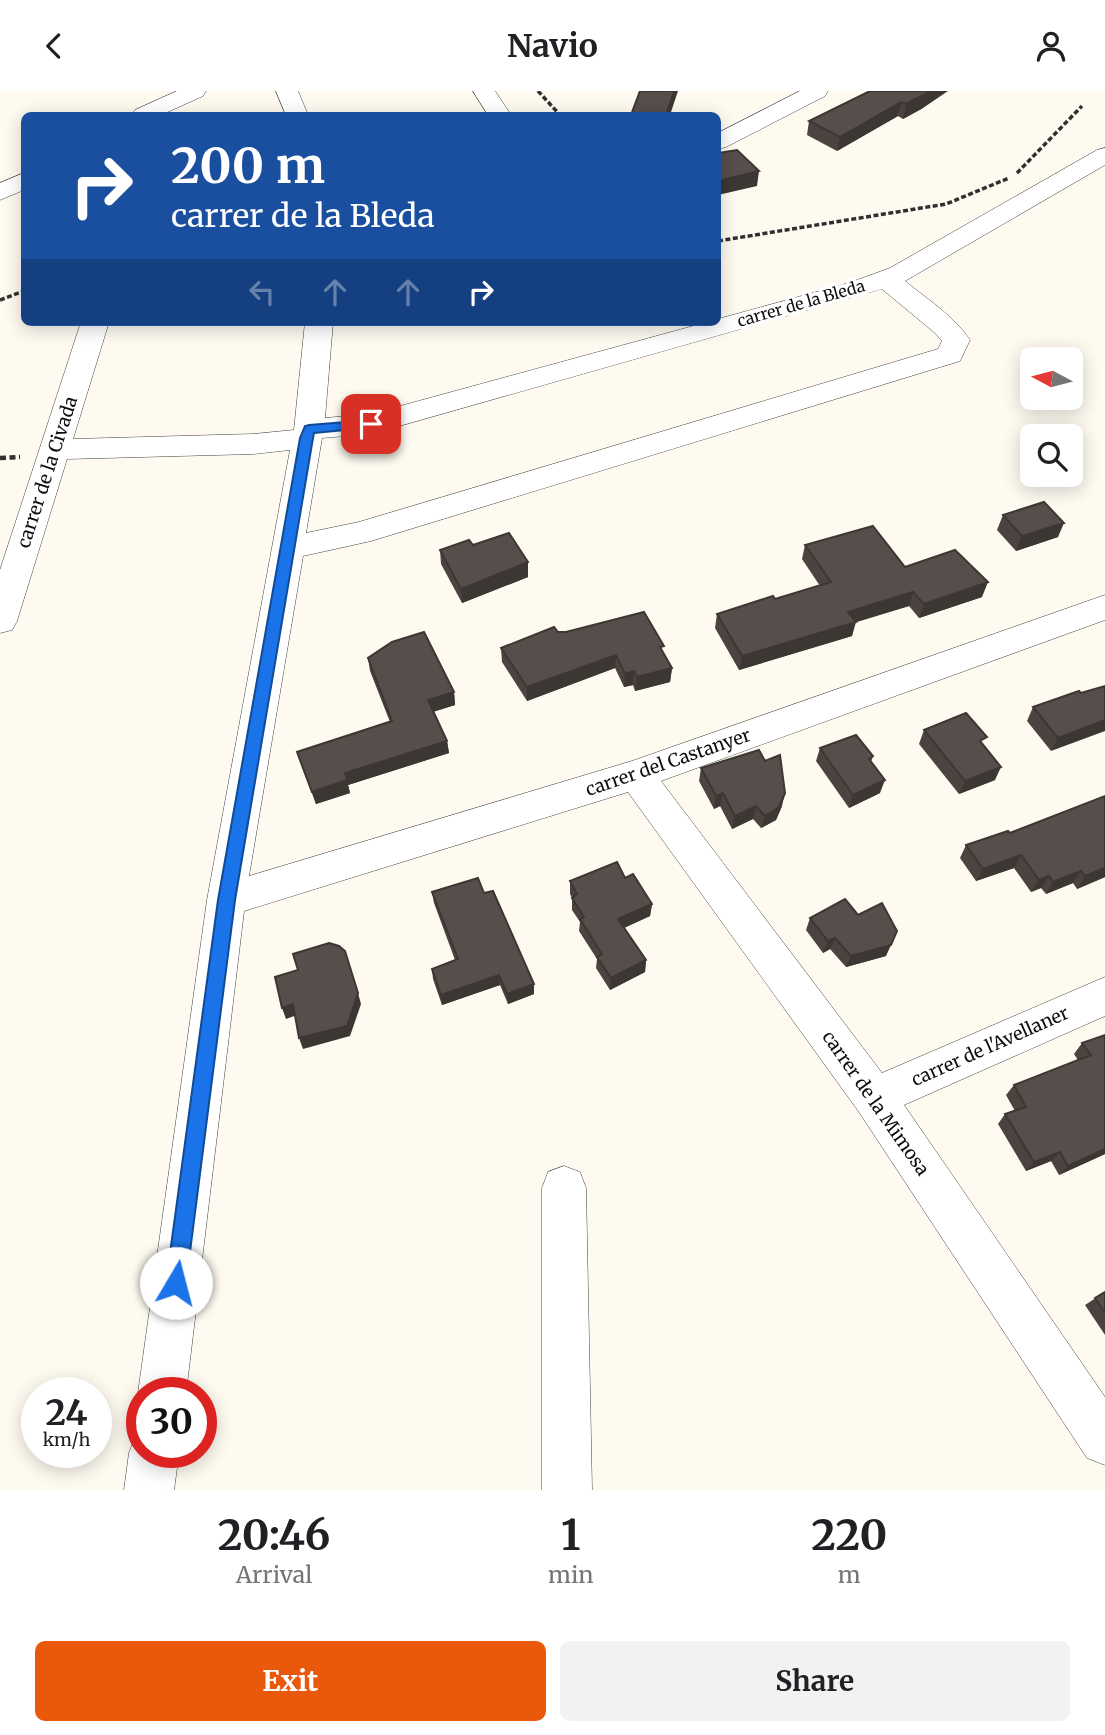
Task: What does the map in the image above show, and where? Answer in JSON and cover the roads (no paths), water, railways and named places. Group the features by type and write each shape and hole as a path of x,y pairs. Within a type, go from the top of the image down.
{"street":[{"path":"150,112 195,91"},
{"path":"287,91 296,112"},
{"path":"484,91 497,112"},
{"path":"721,140 810,92"},
{"name":"carrer de la Bleda","path":"721,325 858,289 899,274 1105,155"},
{"path":"0,193 21,182"},
{"path":"289,548 360,533 950,355 956,341 946,327 885,278"},
{"name":"carrer de la Civada","path":"0,621 94,326"},
{"path":"164,1377 226,900 308,434 319,326"},
{"path":"632,326 644,346"},
{"name":"carrer de la Bleda","path":"55,449 253,444 371,424 719,326"},
{"name":"carrer del Castanyer","path":"226,900 636,775 1105,607"},
{"name":"carrer de la Mimosa","path":"636,775 874,1097 1105,1440"},
{"name":"carrer de l'Avellaner","path":"874,1097 1105,996"},
{"path":"564,1188 568,1490"},
{"path":"149,1490 152,1468"}]}
